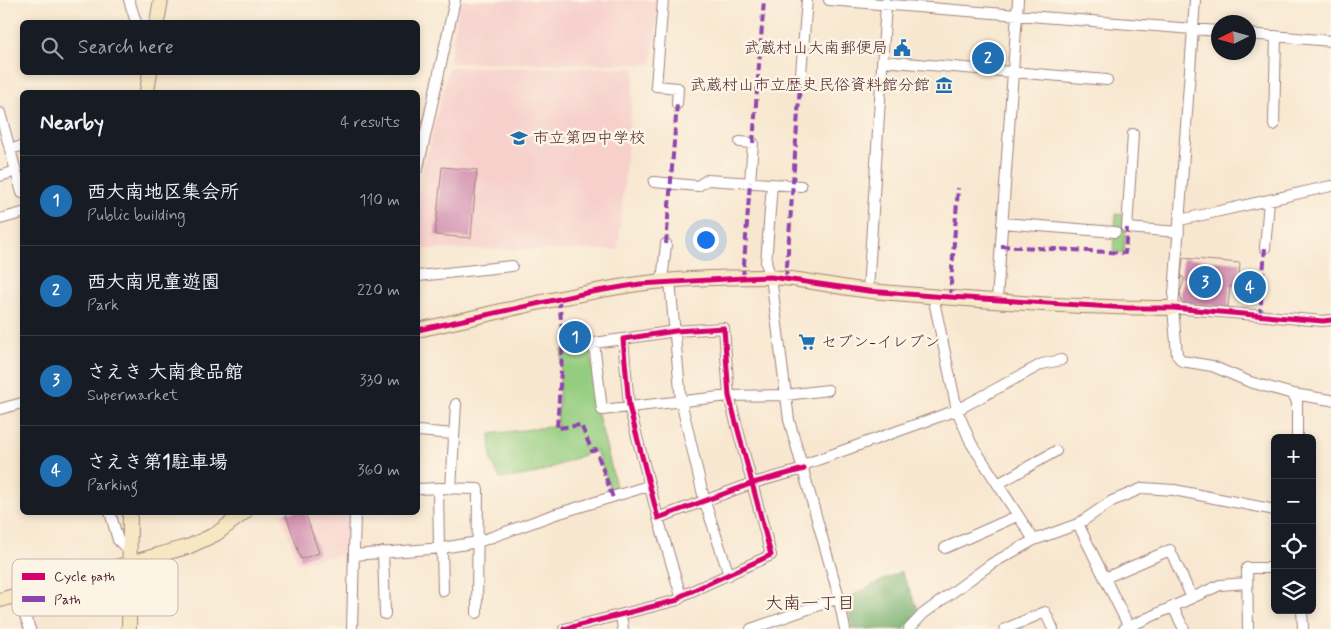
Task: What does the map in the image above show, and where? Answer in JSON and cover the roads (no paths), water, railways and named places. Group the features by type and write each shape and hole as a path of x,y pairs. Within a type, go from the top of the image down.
{"street":[{"path":"129,0 135,20"},
{"path":"157,20 161,0"},
{"path":"420,159 455,0"},
{"path":"663,0 656,86 678,88 677,104"},
{"path":"800,85 807,0"},
{"path":"829,0 892,2 1017,16 1211,30"},
{"path":"997,300 1018,0"},
{"path":"1195,0 1173,308 1177,355 1182,361 1212,366 1250,382 1294,394 1331,400"},
{"path":"868,290 882,61 892,2"},
{"path":"1256,35 1331,41"},
{"path":"1274,125 1276,36"},
{"path":"882,61 1107,80"},
{"path":"147,90 150,75"},
{"path":"0,113 3,133 10,149 20,186"},
{"path":"1133,134 1128,228 1179,232"},
{"path":"740,142 753,143 750,182"},
{"path":"10,149 20,146"},
{"path":"0,176 16,171"},
{"path":"654,182 698,186 707,180 800,186"},
{"path":"772,184 766,263 771,277 789,420 840,598 845,629"},
{"path":"1180,220 1331,186"},
{"path":"1265,248 1269,201"},
{"path":"0,219 20,214"},
{"path":"1002,223 1115,232"},
{"path":"666,244 666,281 675,331 680,402 704,499 729,575"},
{"path":"420,276 512,266"},
{"path":"420,330 586,292 666,281 771,277 868,290 933,296 1129,308 1173,308 1323,321 1331,320"},
{"path":"933,296 957,410 972,443 1034,540"},
{"path":"564,629 678,600 681,596 771,555 729,396 724,328 675,331 594,343 602,410 729,396 786,396 828,390"},
{"path":"623,339 629,406 648,486 681,596"},
{"path":"658,518 704,499 803,467 957,410 1042,364 1061,360"},
{"path":"1294,394 1297,402 1297,434"},
{"path":"0,409 20,404"},
{"path":"451,489 456,404"},
{"path":"420,432 454,434"},
{"path":"998,484 1056,451"},
{"path":"354,555 441,548 478,542 553,515 648,486"},
{"path":"438,488 443,591"},
{"path":"909,629 923,614 991,564 1034,540 1078,524 1112,501 1143,488 1174,490 1271,509"},
{"path":"420,489 478,489 478,613"},
{"path":"111,515 118,540 129,557"},
{"path":"129,557 130,515"},
{"path":"123,559 204,540 228,526 241,515"},
{"path":"352,629 355,515"},
{"path":"945,548 1017,516"},
{"path":"1078,524 1105,578 1126,628 1220,585 1247,584"},
{"path":"1105,578 1170,550 1192,598"},
{"path":"383,552 385,614"},
{"path":"1248,629 1247,568 1271,568"},
{"path":"751,629 776,625 840,598"},
{"path":"1173,607 1184,629"},
{"path":"1005,629 1045,612 1053,629"},
{"path":"1302,614 1303,629"},
{"path":"621,615 624,629"},
{"path":"25,616 30,629"},
{"path":"129,616 129,629"}],"place":[{"name":"武蔵村山大南郵便局","path":"902,48"},
{"name":"西大南児童遊園","path":"988,58"},
{"name":"武蔵村山市立歴史民俗資料館分館","path":"944,85"},
{"name":"市立第四中学校","path":"519,138"},
{"name":"さえき 大南食品館","path":"1205,282"},
{"name":"さえき第1駐車場","path":"1250,287"},
{"name":"西大南地区集会所","path":"575,337"},
{"name":"セブン-イレブン","path":"807,342"}],"district":[{"name":"大南一丁目","path":"810,604"}]}
